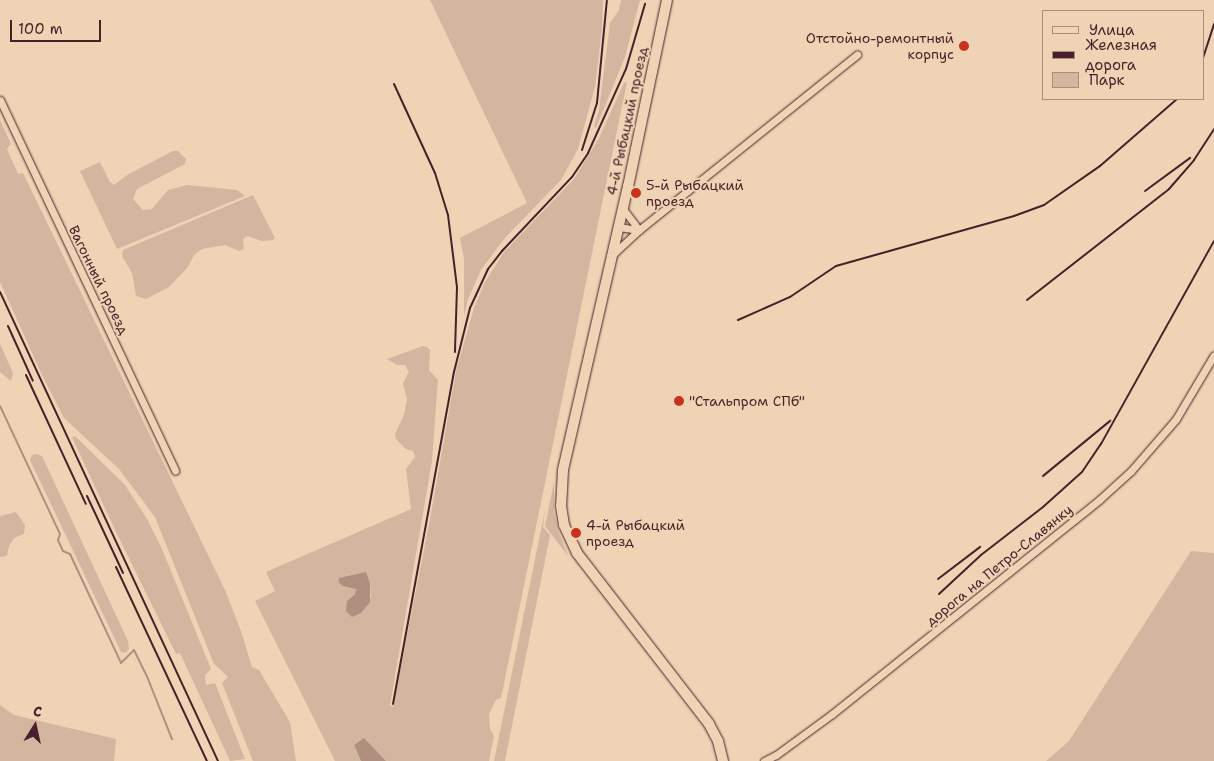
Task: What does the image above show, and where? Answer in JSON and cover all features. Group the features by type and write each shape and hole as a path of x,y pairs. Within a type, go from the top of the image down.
{"street":[{"name":"4-й Рыбацкий проезд","path":"667,0 623,210 563,470 560,495 562,515 568,536 577,554 709,724 718,740 723,761"},
{"path":"611,256 639,230 857,55"},
{"name":"Вагонный проезд","path":"0,100 175,471"},
{"path":"623,210 639,230"},
{"path":"619,227 639,230"},
{"name":"дорога на Петро-Славянку","path":"764,761 776,755 832,714 1099,500 1131,471 1176,419 1214,354"}],"green space":[{"path":"430,0 603,0 602,28 595,87 578,149 561,180 504,239 481,270 468,299 464,316 464,259 460,238 527,203"},
{"path":"621,0 640,0 625,57 596,128 594,126 599,110 610,23 619,10"},
{"path":"627,82 501,698 496,700 489,714 490,729 494,736 489,761 386,761 364,739 354,745 361,761 335,761 255,601 275,591 266,572 411,509 406,469 415,457 413,451 406,449 396,439 395,434 404,415 407,399 403,383 409,372 405,365 397,365 387,359 423,346 427,347 430,350 429,370 438,380 432,461 390,705 393,707 430,519 456,371 474,308 485,282 504,252 574,179 599,138 624,83","holes":["366,573 370,583 371,598 347,601 355,594 356,589 352,587 353,575"]},
{"path":"0,120 11,144 7,149 18,174 23,173 225,590 241,631 252,667 259,670 290,722 296,761 253,761 222,683 228,677 214,664 155,517 119,469 64,418 42,375 0,282"},
{"path":"173,151 178,151 186,159 185,164 137,189 133,199 143,210 152,209 168,190 187,185 237,190 245,196 117,249 80,171 100,162 110,182 114,185 127,175"},
{"path":"253,195 275,238 273,240 262,241 247,236 243,239 244,249 239,251 225,245 202,249 194,255 187,268 169,287 146,299 136,296 132,273 122,256 123,250"},
{"path":"0,344 13,373 11,381 0,372"},
{"path":"75,436 125,485 147,519 162,549 211,669 205,675 206,685 215,683 245,759 230,761 180,653 176,654 116,532 72,437"},
{"path":"32,455 42,456 128,641 129,649 125,653 121,652 30,460"},
{"path":"554,482 554,511 558,530 568,556 545,526"},
{"path":"545,510 543,527 550,535 505,761 494,761"},
{"path":"16,512 25,525 24,534 14,538 9,546 7,556 0,557 0,516"},
{"path":"1191,551 1214,553 1214,761 1046,761 1069,741"},
{"path":"0,705 14,715 116,739 114,761 0,761"}],"shaded area":[{"path":"366,572 370,583 370,602 361,613 352,617 346,611 347,601 355,594 356,589 343,586 339,583 339,578"},
{"path":"364,738 386,761 361,761 354,745"}],"waterway":[{"path":"0,406 60,534 58,540 63,551 70,554 121,663 134,650 172,739"}],"railway":[{"path":"582,150 597,103 607,0"},
{"path":"393,704 454,372 470,308 488,269 502,251 572,177 588,153 626,69 645,4"},
{"path":"1204,55 1214,24"},
{"path":"394,84 435,173 448,215 457,287 455,352"},
{"path":"738,320 790,297 836,266 1014,216 1044,205 1100,166 1176,100"},
{"path":"1027,300 1169,189 1194,160 1214,129"},
{"path":"1145,191 1190,158"},
{"path":"939,594 981,555 1043,507 1082,472 1101,444 1214,241"},
{"path":"0,292 218,761"},
{"path":"8,326 33,381"},
{"path":"26,375 86,504"},
{"path":"1043,476 1110,421"},
{"path":"87,496 123,573"},
{"path":"938,579 980,547"},
{"path":"116,567 207,761"}],"place":[{"name":"Отстойно-ремонтный корпус","path":"964,46"},
{"name":"5-й Рыбацкий проезд","path":"636,193"},
{"name":"\"Стальпром СПб\"","path":"679,401"},
{"name":"4-й Рыбацкий проезд","path":"576,533"}]}
